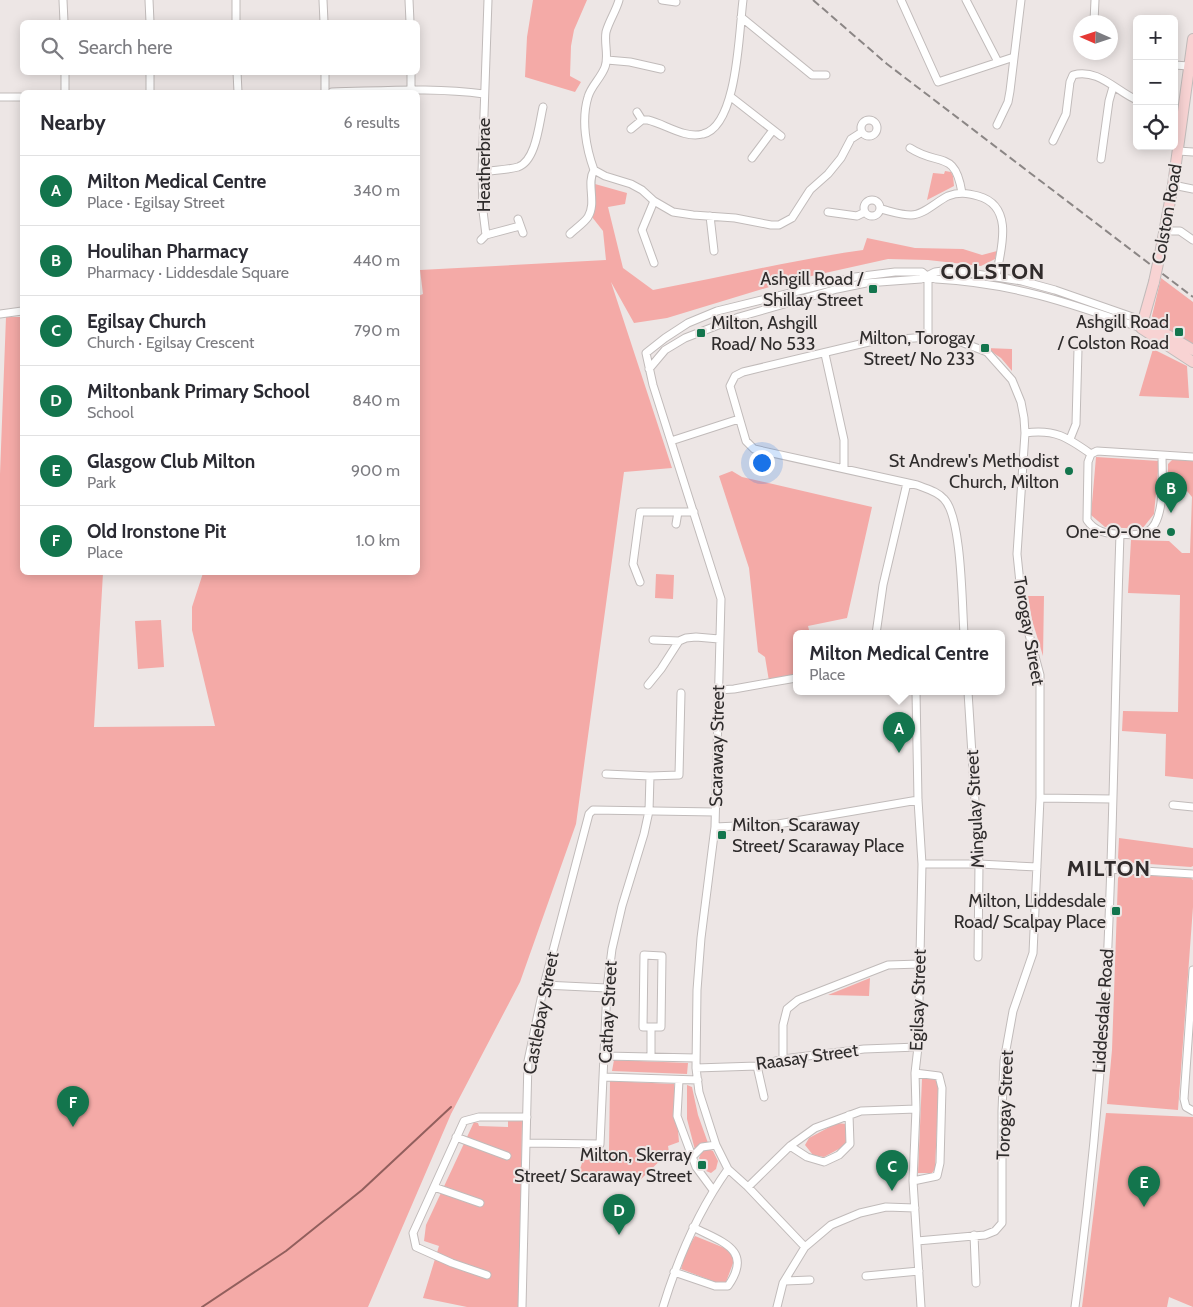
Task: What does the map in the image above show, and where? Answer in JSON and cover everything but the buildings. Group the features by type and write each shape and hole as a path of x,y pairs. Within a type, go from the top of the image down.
{"street":[{"path":"63,0 64,20"},
{"path":"149,0 150,20"},
{"path":"236,0 236,20"},
{"path":"323,0 324,20"},
{"path":"409,0 410,20"},
{"name":"Heatherbrae","path":"488,0 482,172 484,238 520,226"},
{"path":"619,0 606,35 607,60 588,97 586,114 588,154 594,170 605,176 637,187 654,201 673,212 693,216 735,218 771,225 786,222 792,218 810,190 828,174 841,158 851,139 862,132"},
{"path":"662,0 676,2"},
{"path":"631,129 642,120 652,121 690,134 704,134 718,124 731,97 743,0"},
{"path":"901,0 938,82 1014,57"},
{"path":"966,0 998,62"},
{"path":"997,125 1008,102 1021,0"},
{"path":"1094,15 1095,0"},
{"path":"741,18 812,75 826,75"},
{"name":"Colston Road","path":"1142,325 1154,282 1173,185 1178,151 1179,106 1189,66 1193,39"},
{"path":"607,60 630,62 660,69"},
{"path":"1178,66 1189,66"},
{"path":"1053,141 1066,114 1070,82 1073,75 1079,73 1091,74 1133,98"},
{"path":"65,75 65,90"},
{"path":"150,75 150,90"},
{"path":"237,75 238,90"},
{"path":"325,75 325,90"},
{"path":"411,75 411,90"},
{"path":"812,75 813,84"},
{"path":"1101,159 1109,101 1113,86"},
{"path":"420,91 445,90 484,94"},
{"path":"0,97 20,97"},
{"path":"731,97 781,136"},
{"path":"482,172 518,167 527,162 532,154 540,110"},
{"path":"637,112 642,120"},
{"path":"752,158 773,130"},
{"path":"910,148 921,155 952,165 959,177 962,193"},
{"path":"1178,151 1193,152"},
{"path":"570,234 588,217 592,201 590,176 594,170"},
{"path":"1173,185 1193,189"},
{"path":"881,210 911,215 920,213 948,196 962,193 984,198 996,209 1001,217 1003,226 996,276"},
{"path":"872,200 880,204 881,210 878,214 869,216 865,212 865,204 872,200"},
{"path":"654,201 642,230 654,263"},
{"path":"828,212 857,216 865,212"},
{"path":"710,216 714,251"},
{"path":"1164,231 1180,231 1193,240"},
{"path":"649,369 665,350 685,338 740,317 837,289 866,283 921,279 935,272 950,270 996,276 1055,290 1142,325 1193,350"},
{"path":"649,369 646,354 665,338 688,323 717,312 854,278 906,272 922,272 928,277 936,279 994,285 1034,293 1142,325 1193,362"},
{"path":"928,277 928,337"},
{"path":"0,314 20,311"},
{"name":"Torogay Street","path":"739,420 730,386 735,376 743,372 874,341 928,337 942,338 970,345 987,352 1012,380 1018,394 1024,418 1017,554 1023,612 1040,675 1040,798 1038,867 1032,953 1013,1011 1004,1061 1002,1223 990,1233 917,1240"},
{"path":"1070,439 1076,424 1078,349"},
{"path":"825,354 844,440 844,468"},
{"name":"Scaraway Street","path":"649,369 720,593 715,827 701,938 697,990 696,1068 699,1092 716,1145 728,1169 748,1187 805,1247"},
{"path":"672,441 739,420 746,442 754,449 844,468 935,491 946,500 953,516 957,535 964,630"},
{"path":"1024,433 1048,431 1070,439 1091,454"},
{"path":"1162,455 1161,503 1156,523 1148,531 1141,534 1096,531 1087,520 1088,462 1091,454 1097,451 1162,455 1193,457"},
{"path":"877,630 883,585 907,483"},
{"path":"640,582 633,564 640,512 694,512"},
{"path":"676,524 678,512"},
{"name":"Liddesdale Road","path":"1075,1307 1085,1232 1097,1106 1106,968 1120,534"},
{"path":"653,640 679,641 696,637 719,639"},
{"path":"648,685 679,641"},
{"path":"718,690 734,690 793,679"},
{"path":"606,774 679,775 682,693"},
{"name":"Egilsay Street","path":"916,695 918,800 922,864 913,1181 921,1307"},
{"name":"Mingulay Street","path":"968,695 979,864 978,957"},
{"name":"Cathay Street","path":"527,1143 600,1144 607,988 612,949 622,906 650,811 650,776"},
{"path":"1040,798 1112,799"},
{"path":"715,827 778,824 918,800"},
{"path":"1173,805 1193,807"},
{"name":"Castlebay Street","path":"522,1307 528,1061 544,985 589,814 593,810 650,811"},
{"path":"650,811 715,812"},
{"path":"922,864 1038,867"},
{"path":"1110,869 1193,874"},
{"path":"644,955 662,956 660,1027 651,1027 643,1027 644,955"},
{"path":"783,1059 784,1025 787,1009 798,1000 888,966 920,964"},
{"path":"1190,1109 1184,1099 1193,970"},
{"path":"544,985 607,988"},
{"path":"650,1057 651,1027"},
{"name":"Raasay Street","path":"696,1068 757,1066 783,1059 864,1049 918,1047"},
{"path":"605,1056 696,1058"},
{"path":"757,1066 764,1098"},
{"path":"913,1181 937,1176 940,1163 942,1088 939,1076 915,1072"},
{"path":"604,1077 698,1080"},
{"path":"679,1080 677,1116 699,1173 713,1190"},
{"path":"748,1187 790,1146 815,1128 861,1111 916,1109"},
{"path":"790,1146 807,1157 824,1162 840,1155 850,1144 849,1115"},
{"path":"487,1275 416,1247 413,1233 464,1121 479,1118 527,1117"},
{"path":"456,1138 508,1156"},
{"path":"692,1157 702,1147 716,1145"},
{"path":"663,1307 674,1272 693,1227 713,1190 728,1169"},
{"path":"434,1187 480,1203"},
{"path":"777,1307 784,1281 805,1247 831,1226 860,1213 886,1207 915,1208"},
{"path":"674,1272 715,1286 728,1286 734,1277 738,1260 736,1251 693,1227"},
{"path":"974,1235 976,1283"},
{"path":"866,1276 919,1271"},
{"path":"784,1281 810,1280"}],"shaded area":[{"path":"533,0 587,0 574,30 571,46 570,76 581,82 575,92 525,77 527,37"},
{"path":"945,171 951,172 954,186 927,200 933,173 944,174"},
{"path":"595,184 627,193 625,204 608,207 623,268 653,290 863,250 867,238 915,248 963,249 982,255 997,251 995,259 981,266 928,260 888,259 789,281 667,318 634,323 611,282 672,468 624,472 576,824 520,982 451,1114 368,1307 0,1307 0,474 6,317 20,317 20,575 103,575 94,727 215,726 192,630 192,607 202,575 420,575 420,295 423,294 420,270 606,260 603,231 592,217"},
{"path":"1161,278 1193,302 1193,345 1154,320 1152,316"},
{"path":"986,348 1012,349 1012,371 1001,358"},
{"path":"1153,349 1187,366 1189,398 1139,396"},
{"path":"1096,457 1159,461 1154,514 1142,529 1105,527 1091,515"},
{"path":"1173,459 1193,461 1193,779 1165,776 1166,734 1122,731 1123,711 1178,712 1180,595 1128,593 1131,540 1169,541 1182,553 1190,553 1192,497 1187,491 1168,491 1168,464"},
{"path":"732,471 742,477 872,507 847,618 808,626 809,630 793,630 793,676 769,681 765,657 758,652 749,568 719,476"},
{"path":"656,574 674,575 673,599 655,598"},
{"path":"1028,596 1044,596 1043,656 1032,620"},
{"path":"161,620 164,667 138,669 135,621"},
{"path":"1119,838 1193,848 1193,866 1121,862 1118,858"},
{"path":"1121,874 1191,878 1193,880 1193,907 1178,1110 1107,1104 1112,1050 1118,878"},
{"path":"870,978 869,996 828,995"},
{"path":"614,1060 688,1063 687,1074 612,1071"},
{"path":"922,1079 934,1079 939,1083 935,1169 932,1173 918,1173"},
{"path":"610,1081 674,1084 679,1142 668,1146 669,1152 640,1180 580,1177 579,1172 583,1160 605,1157 609,1150"},
{"path":"687,1085 692,1087 698,1115 708,1143 700,1143 695,1150 687,1119"},
{"path":"1106,1113 1193,1117 1193,1307 1169,1297 1167,1307 1082,1307"},
{"path":"522,1120 520,1307 467,1307 423,1298 439,1246 424,1241 426,1225 474,1122 478,1123 479,1126 508,1127 508,1121"},
{"path":"837,1123 846,1124 848,1144 824,1157 813,1155 805,1145 809,1138"},
{"path":"706,1148 713,1151 718,1161 716,1169 711,1173 706,1171 699,1158"},
{"path":"695,1236 727,1249 735,1258 726,1282 715,1282 681,1269 685,1253"}],"waterway":[{"path":"202,1307 286,1251 362,1190 451,1107"}],"railway":[{"path":"813,0 887,64 1193,297"}],"place":[{"name":"Ashgill Road / Shillay Street","path":"873,289"},
{"name":"Ashgill Road / Colston Road","path":"1179,332"},
{"name":"Milton, Ashgill Road/ No 533","path":"701,333"},
{"name":"Milton, Torogay Street/ No 233","path":"985,348"},
{"name":"St Andrew's Methodist Church, Milton","path":"1069,471"},
{"name":"Houlihan Pharmacy","path":"1171,513"},
{"name":"One-O-One","path":"1171,532"},
{"name":"Milton Medical Centre","path":"899,753"},
{"name":"Milton, Scaraway Street/ Scaraway Place","path":"722,835"},
{"name":"Milton, Liddesdale Road/ Scalpay Place","path":"1116,911"},
{"name":"Old Ironstone Pit","path":"73,1127"},
{"name":"Milton, Skerray Street/ Scaraway Street","path":"702,1165"},
{"name":"Egilsay Church","path":"892,1191"},
{"name":"Glasgow Club Milton","path":"1144,1207"},
{"name":"Miltonbank Primary School","path":"619,1235"}],"district":[{"name":"COLSTON","path":"993,271"},
{"name":"MILTON","path":"1109,868"}]}
